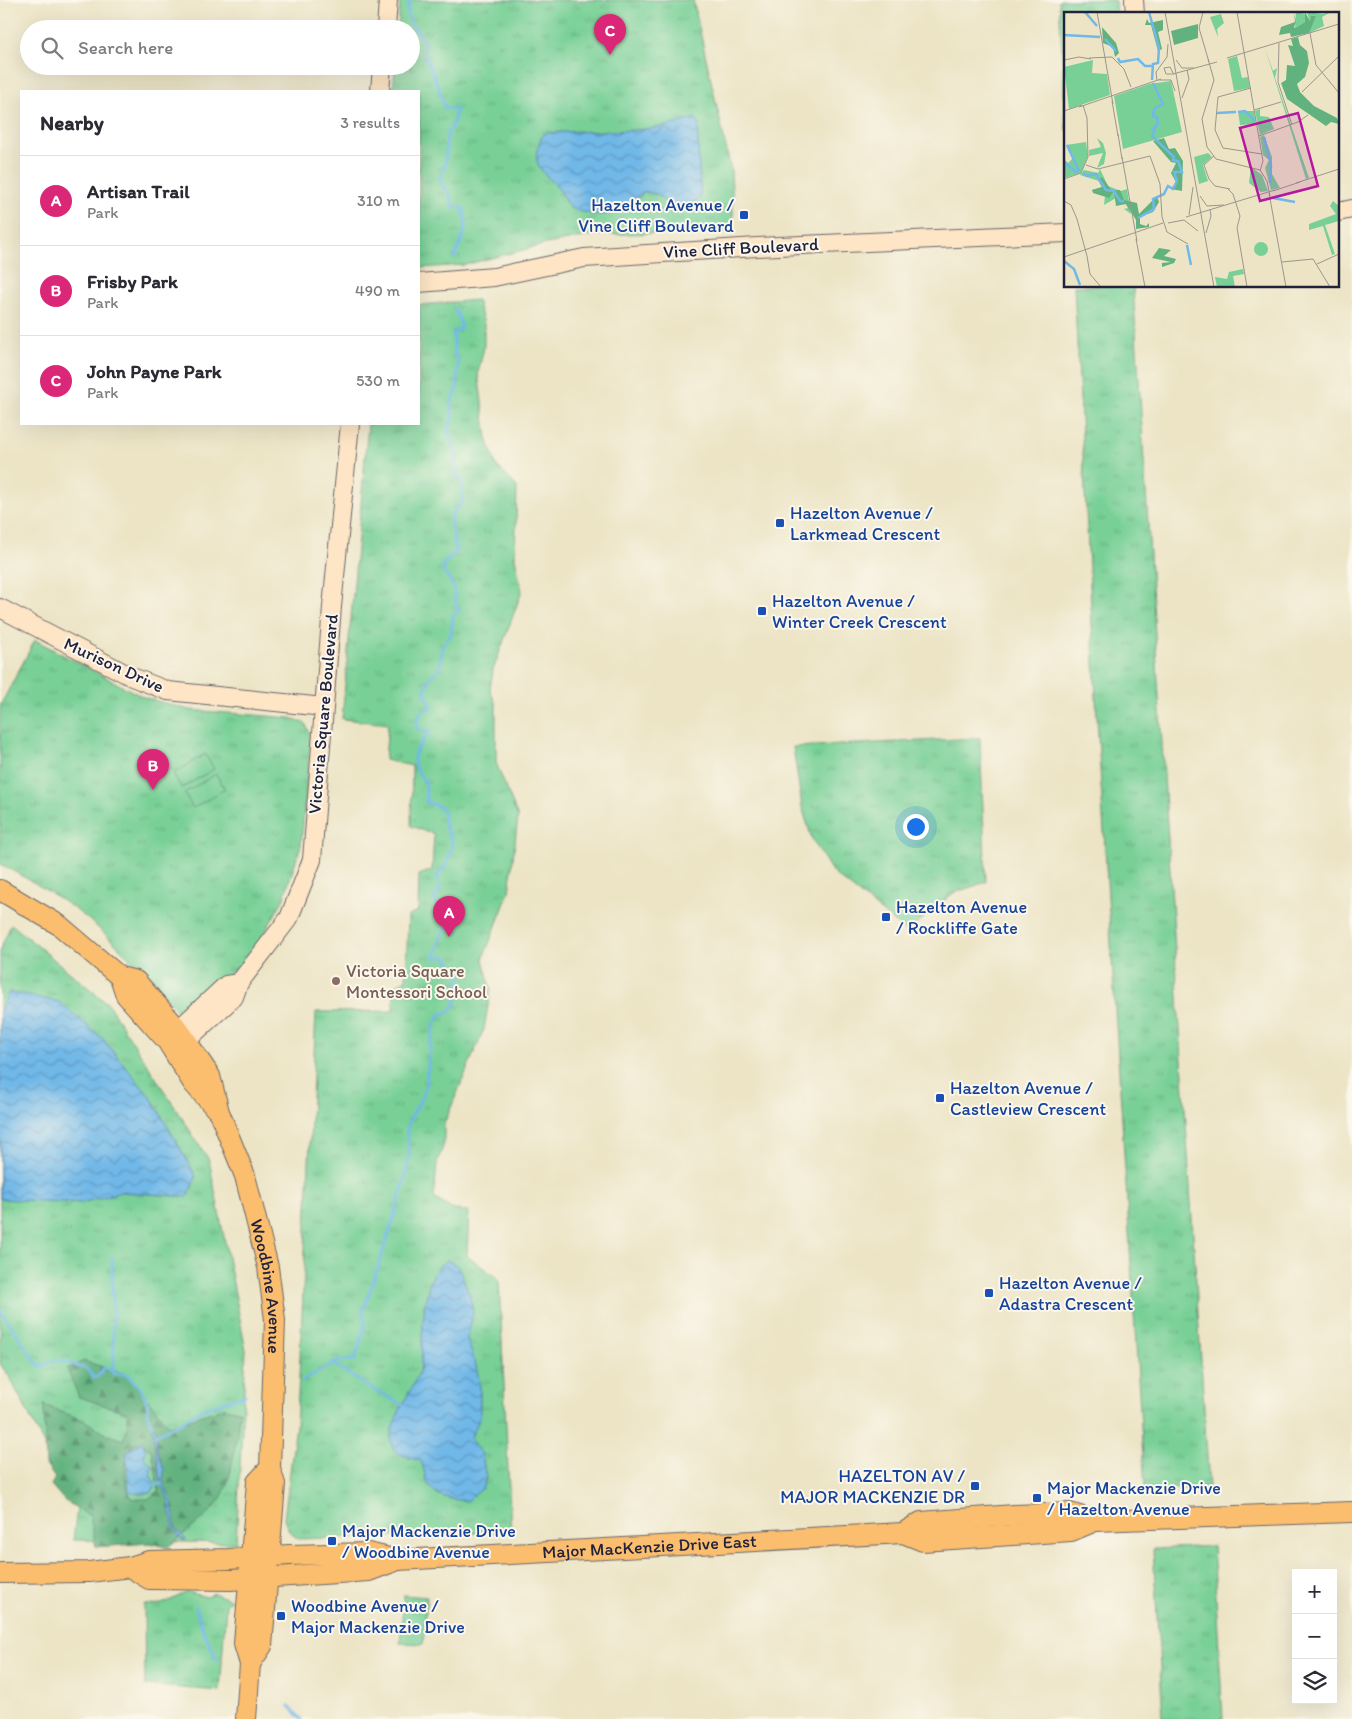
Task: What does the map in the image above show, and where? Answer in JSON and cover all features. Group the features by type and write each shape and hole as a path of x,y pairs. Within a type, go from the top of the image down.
{"main road":[{"name":"Woodbine Avenue","path":"0,890 59,925 120,977 136,981 176,1041 210,1076 219,1112 244,1176 268,1267 275,1320 270,1468 275,1484 244,1644 250,1664 246,1719"},
{"name":"Major MacKenzie Drive East","path":"130,1567 149,1579 258,1578 369,1571 398,1560 903,1533 923,1541 1071,1532 1095,1521 1352,1512"},
{"name":"Major MacKenzie Drive East","path":"0,1573 89,1572 130,1567 149,1561 368,1552 398,1560"}],"street":[{"path":"387,20 388,0"},
{"path":"380,90 381,75"},
{"name":"Vine Cliff Boulevard","path":"420,283 494,277 584,258 757,247 1064,234"},
{"name":"Victoria Square Boulevard","path":"176,1041 234,997 239,983 289,918 312,860 350,425"},
{"name":"Murison Drive","path":"0,608 132,677 168,691 324,707"}],"green space":[{"path":"400,0 693,0 731,170 734,231 594,235 546,244 464,265 420,268 420,90 393,90 394,75 420,75 420,20 399,20"},
{"path":"1059,0 1115,0 1116,12 1064,12 1064,94"},
{"path":"1074,288 1133,288 1209,1487 1145,1490 1098,736"},
{"path":"477,300 484,324 484,347 478,373 487,438 496,465 517,487 515,558 522,591 493,670 490,689 496,705 496,763 518,817 509,892 483,959 491,989 484,1029 444,1124 444,1144 437,1163 434,1198 453,1210 469,1211 467,1256 499,1279 511,1532 298,1539 289,1531 284,1519 296,1425 299,1378 316,1012 393,1011 394,986 406,980 408,916 418,911 419,875 432,870 434,834 411,826 412,766 385,760 388,724 342,719 368,425 420,425 420,305"},
{"path":"35,640 143,697 189,710 291,718 305,723 311,735 301,845 283,900 261,939 243,962 182,1016 125,954 88,919 46,890 0,864 0,706"},
{"path":"980,738 986,882 953,893 907,932 833,873 812,839 802,807 793,747"},
{"path":"205,754 214,769 182,788 173,774"},
{"path":"216,774 225,789 193,808 184,793"},
{"path":"11,924 108,1004 209,1160 246,1350 236,1543 73,1540 77,1509 9,1376 0,1364 0,950"},
{"path":"84,1361 128,1375 169,1426 224,1408 240,1411 231,1468 221,1498 203,1518 168,1547 149,1543 96,1547 90,1516 65,1501 51,1485 55,1478 46,1465 44,1405 85,1421 106,1434 123,1440 128,1428 128,1413 79,1397 67,1369","holes":["135,1443 142,1444 152,1451 159,1491 148,1499 132,1499 127,1486 126,1463"]},
{"path":"1213,1546 1223,1719 1163,1719 1153,1549"},
{"path":"188,1592 207,1597 214,1593 231,1600 226,1604 220,1691 145,1685 144,1605 162,1604"},
{"path":"404,1595 427,1597 423,1644 400,1643"}],"water":[{"path":"695,118 699,122 700,199 683,207 671,207 657,194 645,192 624,208 610,213 594,214 577,211 569,206 556,185 542,171 537,160 538,146 545,133 640,130 677,124"},
{"path":"9,992 59,1002 102,1038 152,1099 196,1176 188,1197 121,1192 81,1203 0,1199 0,1011"},
{"path":"447,1260 456,1265 460,1270 471,1299 473,1314 467,1339 475,1361 480,1385 480,1418 471,1437 473,1444 482,1454 486,1478 482,1489 467,1501 449,1498 433,1491 426,1480 421,1461 399,1454 392,1447 391,1437 399,1412 421,1364 427,1292 438,1267"},
{"path":"152,1425 156,1428 157,1449 164,1469 163,1482 172,1502 176,1529 186,1540 182,1540 174,1529 168,1498 161,1484"},
{"path":"142,1441 146,1451 144,1458 153,1466 150,1475 156,1485 152,1492 139,1494 129,1491 126,1453"}],"waterway":[{"path":"410,0 408,10 410,20"},
{"path":"420,35 424,44 423,51 438,85 444,107 456,110 453,124 447,134 445,165 440,178 443,187 449,192 453,207 463,208 465,216 464,234 455,258"},
{"path":"303,1380 340,1360 355,1360 365,1323 363,1310 389,1235 405,1178 409,1159 407,1129 425,1090 430,1047 436,1021 440,1014 446,1013 455,1004 459,990 459,969 451,964 446,956 435,958 442,934 449,924 434,899 440,889 437,876 447,864 452,847 451,839 444,824 444,813 440,807 426,802 426,782 420,775 414,762 419,745 429,733 426,730 419,730 416,725 420,713 432,706 425,694 425,690 429,679 440,668 442,647 451,634 453,615 459,610 453,586 442,567 455,553 451,516 463,499 462,480 457,476 455,469 455,449 448,429 453,418 451,403 457,390 458,360 455,356 453,333 460,329 461,324 455,309"},
{"path":"112,1257 114,1373"},
{"path":"0,1310 39,1366 42,1367 60,1360 86,1368 94,1378 104,1368 109,1368 114,1374"},
{"path":"334,1364 365,1385 403,1405"},
{"path":"114,1374 126,1374 140,1388 147,1402 149,1419 152,1425"},
{"path":"155,1435 180,1423 201,1409 245,1395"},
{"path":"156,1485 161,1484"},
{"path":"196,1607 203,1630 217,1660"},
{"path":"289,1706 301,1719"}],"place":[{"name":"John Payne Park","path":"610,55"},
{"name":"Hazelton Avenue / Vine Cliff Boulevard","path":"744,215"},
{"name":"Hazelton Avenue / Larkmead Crescent","path":"780,523"},
{"name":"Hazelton Avenue / Winter Creek Crescent","path":"762,611"},
{"name":"Frisby Park","path":"153,790"},
{"name":"Hazelton Avenue / Rockliffe Gate","path":"886,917"},
{"name":"Artisan Trail","path":"449,937"},
{"name":"Victoria Square Montessori School","path":"336,981"},
{"name":"Hazelton Avenue / Castleview Crescent","path":"940,1098"},
{"name":"Hazelton Avenue / Adastra Crescent","path":"989,1293"},
{"name":"HAZELTON AV / MAJOR MACKENZIE DR","path":"975,1486"},
{"name":"Major Mackenzie Drive / Hazelton Avenue","path":"1037,1498"},
{"name":"Major Mackenzie Drive / Woodbine Avenue","path":"332,1541"},
{"name":"Woodbine Avenue / Major Mackenzie Drive","path":"281,1616"}]}
